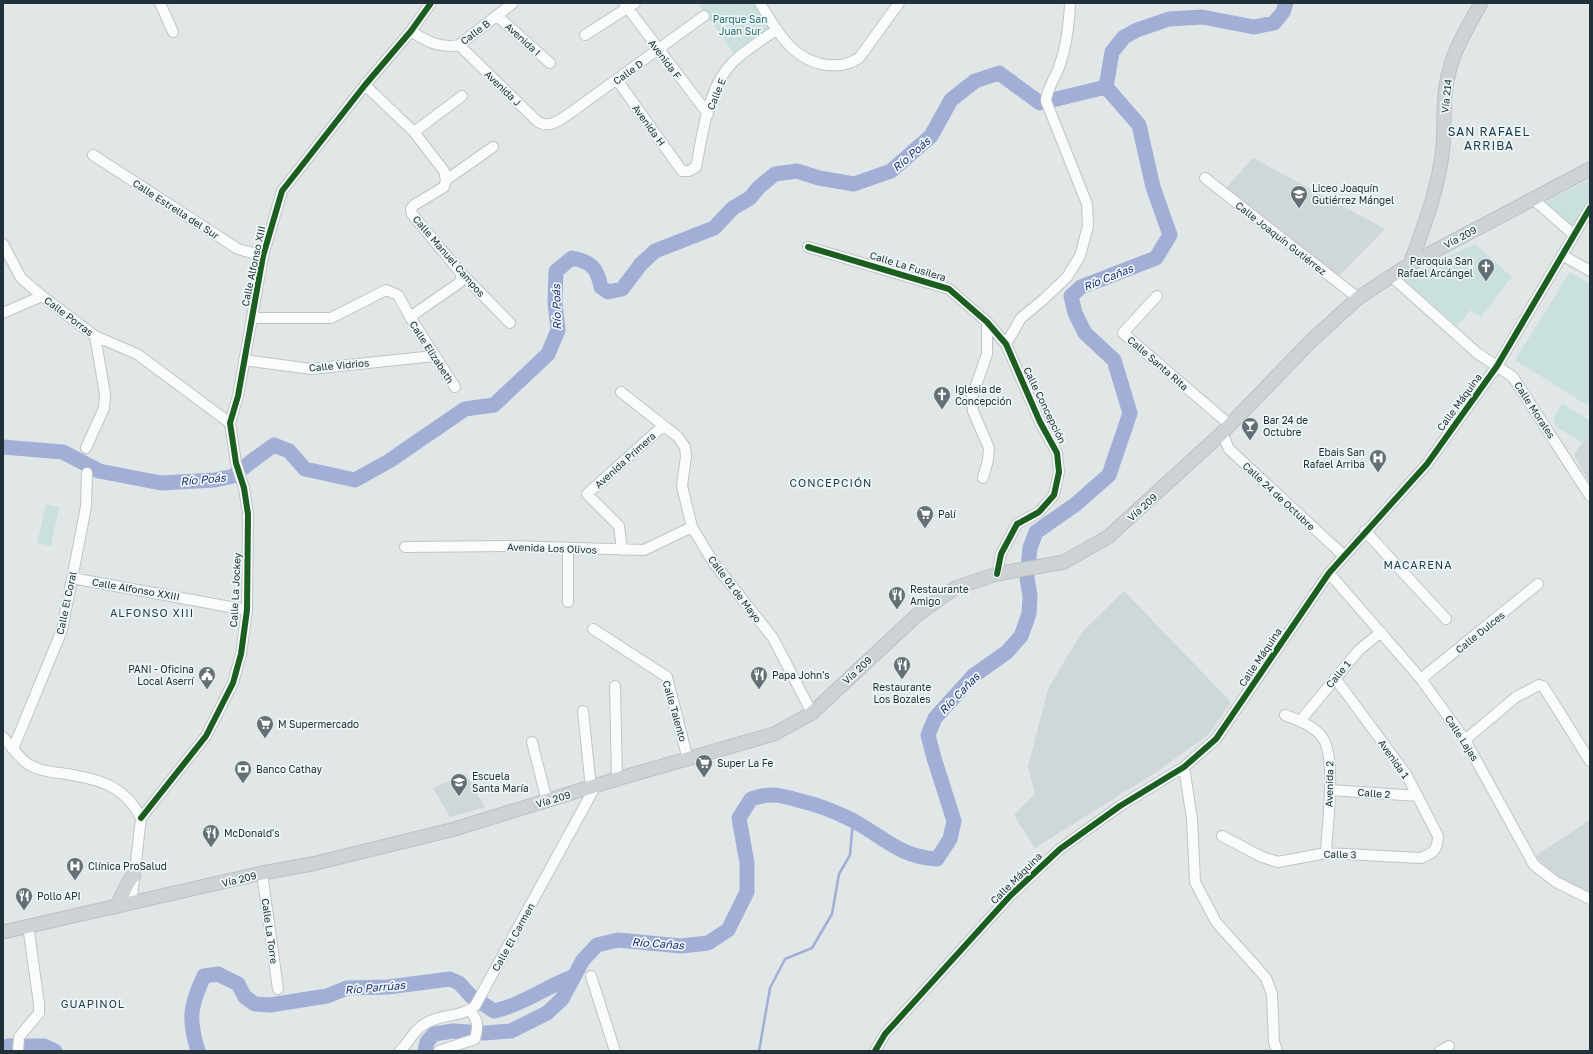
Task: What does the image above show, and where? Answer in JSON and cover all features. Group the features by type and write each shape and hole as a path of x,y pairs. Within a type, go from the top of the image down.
{"main road":[{"name":"Vía 214","path":"1410,264 1434,188 1442,148 1444,95 1449,71 1456,49 1481,3"},
{"name":"Vía 209","path":"3,932 262,873 312,864 451,830 593,788 617,779 688,760 774,734 812,713 917,615 955,588 997,574 1064,562 1108,537 1226,429 1311,341 1358,298 1410,264 1533,198 1590,170"},
{"path":"1421,233 1433,244 1444,246"},
{"path":"115,907 124,895 128,882 134,875"}],"street":[{"path":"160,3 173,32"},
{"name":"Calle Alfonso XIII","path":"236,463 230,423 238,396 263,256 282,191 365,85 412,31 431,3"},
{"name":"Calle B","path":"412,31 427,42 452,47 459,45 513,3"},
{"path":"760,3 776,30 802,58 820,64 839,66 851,64 859,58 899,3"},
{"path":"1006,344 1021,318 1067,277 1080,256 1088,226 1087,204 1049,112 1046,101 1047,91 1059,68 1066,42 1069,29 1070,3"},
{"path":"585,35 628,5"},
{"name":"Avenida F","path":"628,5 658,50 708,114"},
{"name":"Avenida I","path":"497,16 550,63"},
{"name":"Calle D","path":"550,125 573,111 617,80 704,16"},
{"name":"Calle E","path":"682,171 689,171 696,167 708,114 720,80 733,62 776,30"},
{"name":"Avenida J","path":"459,45 538,122 544,125 550,125"},
{"name":"Avenida H","path":"617,80 682,171"},
{"path":"365,85 414,132 444,171 446,180 493,147"},
{"path":"414,132 462,96"},
{"name":"Calle Estrella del Sur","path":"93,155 238,249 263,256"},
{"name":"Calle Joaquín Gutiérrez","path":"1205,178 1358,298"},
{"name":"Calle Manuel Campos","path":"446,180 444,187 414,205 411,209 412,214 460,272 510,323"},
{"path":"1533,198 1574,235"},
{"name":"Calle Máquina","path":"875,1051 885,1034 1010,896 1060,848 1120,806 1184,767 1216,739 1329,573 1365,531 1427,464 1498,366 1590,208"},
{"name":"Calle Porras","path":"3,244 21,278 42,296 95,336 137,354 230,423"},
{"name":"Calle La Fusilera","path":"808,247 949,289 987,322 1006,344"},
{"path":"1562,255 1590,271"},
{"name":"Calle Elizabeth","path":"455,387 410,317 459,283 462,278 460,272"},
{"name":"Calle Morales","path":"1391,276 1477,353 1513,377 1590,496"},
{"path":"253,318 331,318 386,290 398,295 410,317"},
{"path":"3,313 42,296"},
{"name":"Calle Santa Rita","path":"1157,296 1124,333 1226,429"},
{"path":"983,478 988,460 989,448 973,411 972,397 987,354 987,322"},
{"path":"86,448 104,408 105,394 95,336"},
{"name":"Calle Concepción","path":"997,574 1001,554 1017,524 1039,512 1054,495 1059,472 1057,453 1040,422 1006,344"},
{"name":"Calle Vidrios","path":"244,360 311,369 434,356"},
{"name":"Calle 01 de Mayo","path":"621,392 678,437 684,447 686,456 682,486 692,527 713,562 773,638 812,713"},
{"name":"Avenida Primera","path":"622,550 619,526 587,494 663,426"},
{"name":"Calle 24 de Octubre","path":"1226,429 1229,450 1343,556"},
{"name":"Calle La Jockey","path":"141,818 206,736 233,683 240,654 247,610 248,514 241,478 236,463"},
{"name":"Calle El Coral","path":"13,749 58,642 86,507 87,473"},
{"name":"Avenida Los Olivos","path":"405,546 644,550 692,527"},
{"path":"1365,531 1446,619"},
{"path":"568,548 568,602"},
{"name":"Calle Lajas","path":"1329,573 1421,679 1465,740 1534,865 1556,882 1590,899"},
{"name":"Calle Alfonso XXIII","path":"72,578 247,610"},
{"name":"Calle Dulces","path":"1421,679 1538,584"},
{"name":"Calle Talento","path":"593,629 667,677 688,760"},
{"name":"Calle 1","path":"1300,721 1359,650 1381,632"},
{"name":"Avenida 1","path":"1335,678 1406,774 1438,836 1437,848"},
{"path":"1465,740 1516,697 1539,685 1543,686 1590,761"},
{"path":"615,686 617,779"},
{"path":"583,711 593,788"},
{"name":"Avenida 2","path":"1286,715 1300,721 1316,731 1326,743 1329,752 1330,790 1326,852"},
{"path":"3,737 28,764 36,768 88,778 119,790 135,806 141,818 130,904"},
{"path":"532,742 547,801"},
{"path":"1184,767 1192,819 1195,882 1216,922 1266,978 1272,994 1274,1042 1277,1051"},
{"name":"Calle El Carmen","path":"472,1008 522,923 593,788"},
{"name":"Calle 2","path":"1330,790 1418,796"},
{"name":"Calle 3","path":"1222,836 1262,857 1278,862 1326,852 1421,858 1432,853 1437,848"},
{"name":"Calle La Torre","path":"262,873 278,990"},
{"path":"18,1051 19,1037 39,1013 28,926"},
{"path":"591,976 615,1051"},
{"path":"400,1051 417,1028 430,1021 472,1008 478,1027 475,1039 439,1051"}],"shaded area":[{"name":"Liceo Joaquín Gutiérrez Mángel","path":"1253,158 1385,229 1338,277 1225,189"},
{"path":"1590,430 1590,484 1574,455"},
{"path":"1124,591 1231,702 1209,734 1158,771 1035,848 1014,815 1035,793 1028,767 1048,689 1082,632"},
{"name":"Escuela Santa María","path":"466,774 485,807 450,817 433,788"},
{"path":"1590,820 1590,894 1562,883 1535,856"}],"green space":[{"name":"Parque San Juan Sur","path":"698,3 753,3 770,29 735,55"},
{"path":"1590,179 1590,198 1575,228 1544,202"},
{"path":"1475,244 1512,277 1481,317 1471,310 1457,326 1402,278"},
{"path":"1570,272 1590,284 1590,399 1587,405 1515,360"},
{"path":"1562,403 1590,421 1590,430 1581,442 1557,427 1553,419"},
{"path":"46,504 59,507 51,546 37,543"}],"waterway":[{"name":"Río Cañas","path":"1106,87 1112,52 1124,37 1137,30 1169,19 1202,17 1254,27 1274,23 1283,12 1286,3"},
{"name":"Río Poás","path":"3,447 63,452 99,471 161,483 215,480 233,476 274,445 289,451 305,469 355,480 389,461 465,409 494,405 548,354 558,330 555,303 556,271 572,258 589,264 598,275 601,287 608,292 622,289 641,264 655,251 714,228 733,208 750,198 759,187 775,174 797,171 819,178 854,184 891,171 931,136 951,100 975,81 999,73 1040,103 1106,87"},
{"name":"Río Cañas","path":"425,1051 427,1042 434,1034 453,1031 485,1033 511,1031 547,1013 562,999 583,960 597,945 618,940 681,946 708,943 728,930 747,892 747,863 739,818 751,799 776,795 814,805 852,820 902,850 912,854 937,859 950,839 954,821 928,735 935,718 973,676 1007,652 1021,636 1029,614 1030,596 1027,578 1030,548 1036,532 1076,504 1109,475 1130,413 1114,360 1085,333 1075,313 1071,296 1081,287 1156,258 1170,235 1153,187 1139,125 1106,87"},
{"path":"759,1051 770,988 785,959 812,948 832,914 839,874 850,855 853,820"},
{"name":"Río Parrúas","path":"198,1051 193,1030 192,1013 193,1004 204,976 218,974 238,984 245,997 255,1004 270,1005 327,996 347,988 388,987 450,979 459,983 471,996 494,1011 514,1005 572,977"},
{"name":"Río Parrúas","path":"3,1048 8,1046 44,1046 55,1051"}],"cycle path":[{"path":"141,818 206,736 233,683 241,654 247,610 248,514 244,488 236,463 230,423 238,396 263,256 282,191 365,85 411,31 431,3"},
{"path":"875,1051 885,1034 1010,896 1060,849 1120,806 1184,767 1216,739 1329,573 1427,464 1497,366 1590,208"},
{"path":"808,247 949,289 987,322 1006,344 1040,422 1057,453 1059,472 1054,495 1039,512 1017,524 1001,554 997,574"}],"place":[{"name":"Liceo Joaquín Gutiérrez Mángel","path":"1299,209"},
{"name":"Paroquia San Rafael Arcángel","path":"1486,282"},
{"name":"Iglesia de Concepción","path":"942,410"},
{"name":"Bar 24 de Octubre","path":"1250,441"},
{"name":"Ebais San Rafael Arriba","path":"1378,473"},
{"name":"Palí","path":"925,529"},
{"name":"Restaurante Amigo","path":"897,610"},
{"name":"Restaurante Los Bozales","path":"902,680"},
{"name":"PANI - Oficina Local Aserrí","path":"207,690"},
{"name":"Papa John's","path":"759,690"},
{"name":"M Supermercado","path":"265,739"},
{"name":"Super La Fe","path":"704,778"},
{"name":"Banco Cathay","path":"243,784"},
{"name":"Escuela Santa María","path":"459,797"},
{"name":"McDonald's","path":"211,848"},
{"name":"Clínica ProSalud","path":"75,881"},
{"name":"Pollo API","path":"24,911"}],"district":[{"name":"SAN RAFAEL ARRIBA","path":"1489,138"},
{"name":"CONCEPCIÓN","path":"831,482"},
{"name":"MACARENA","path":"1418,564"},
{"name":"ALFONSO XIII","path":"152,612"},
{"name":"GUAPINOL","path":"93,1003"}]}
